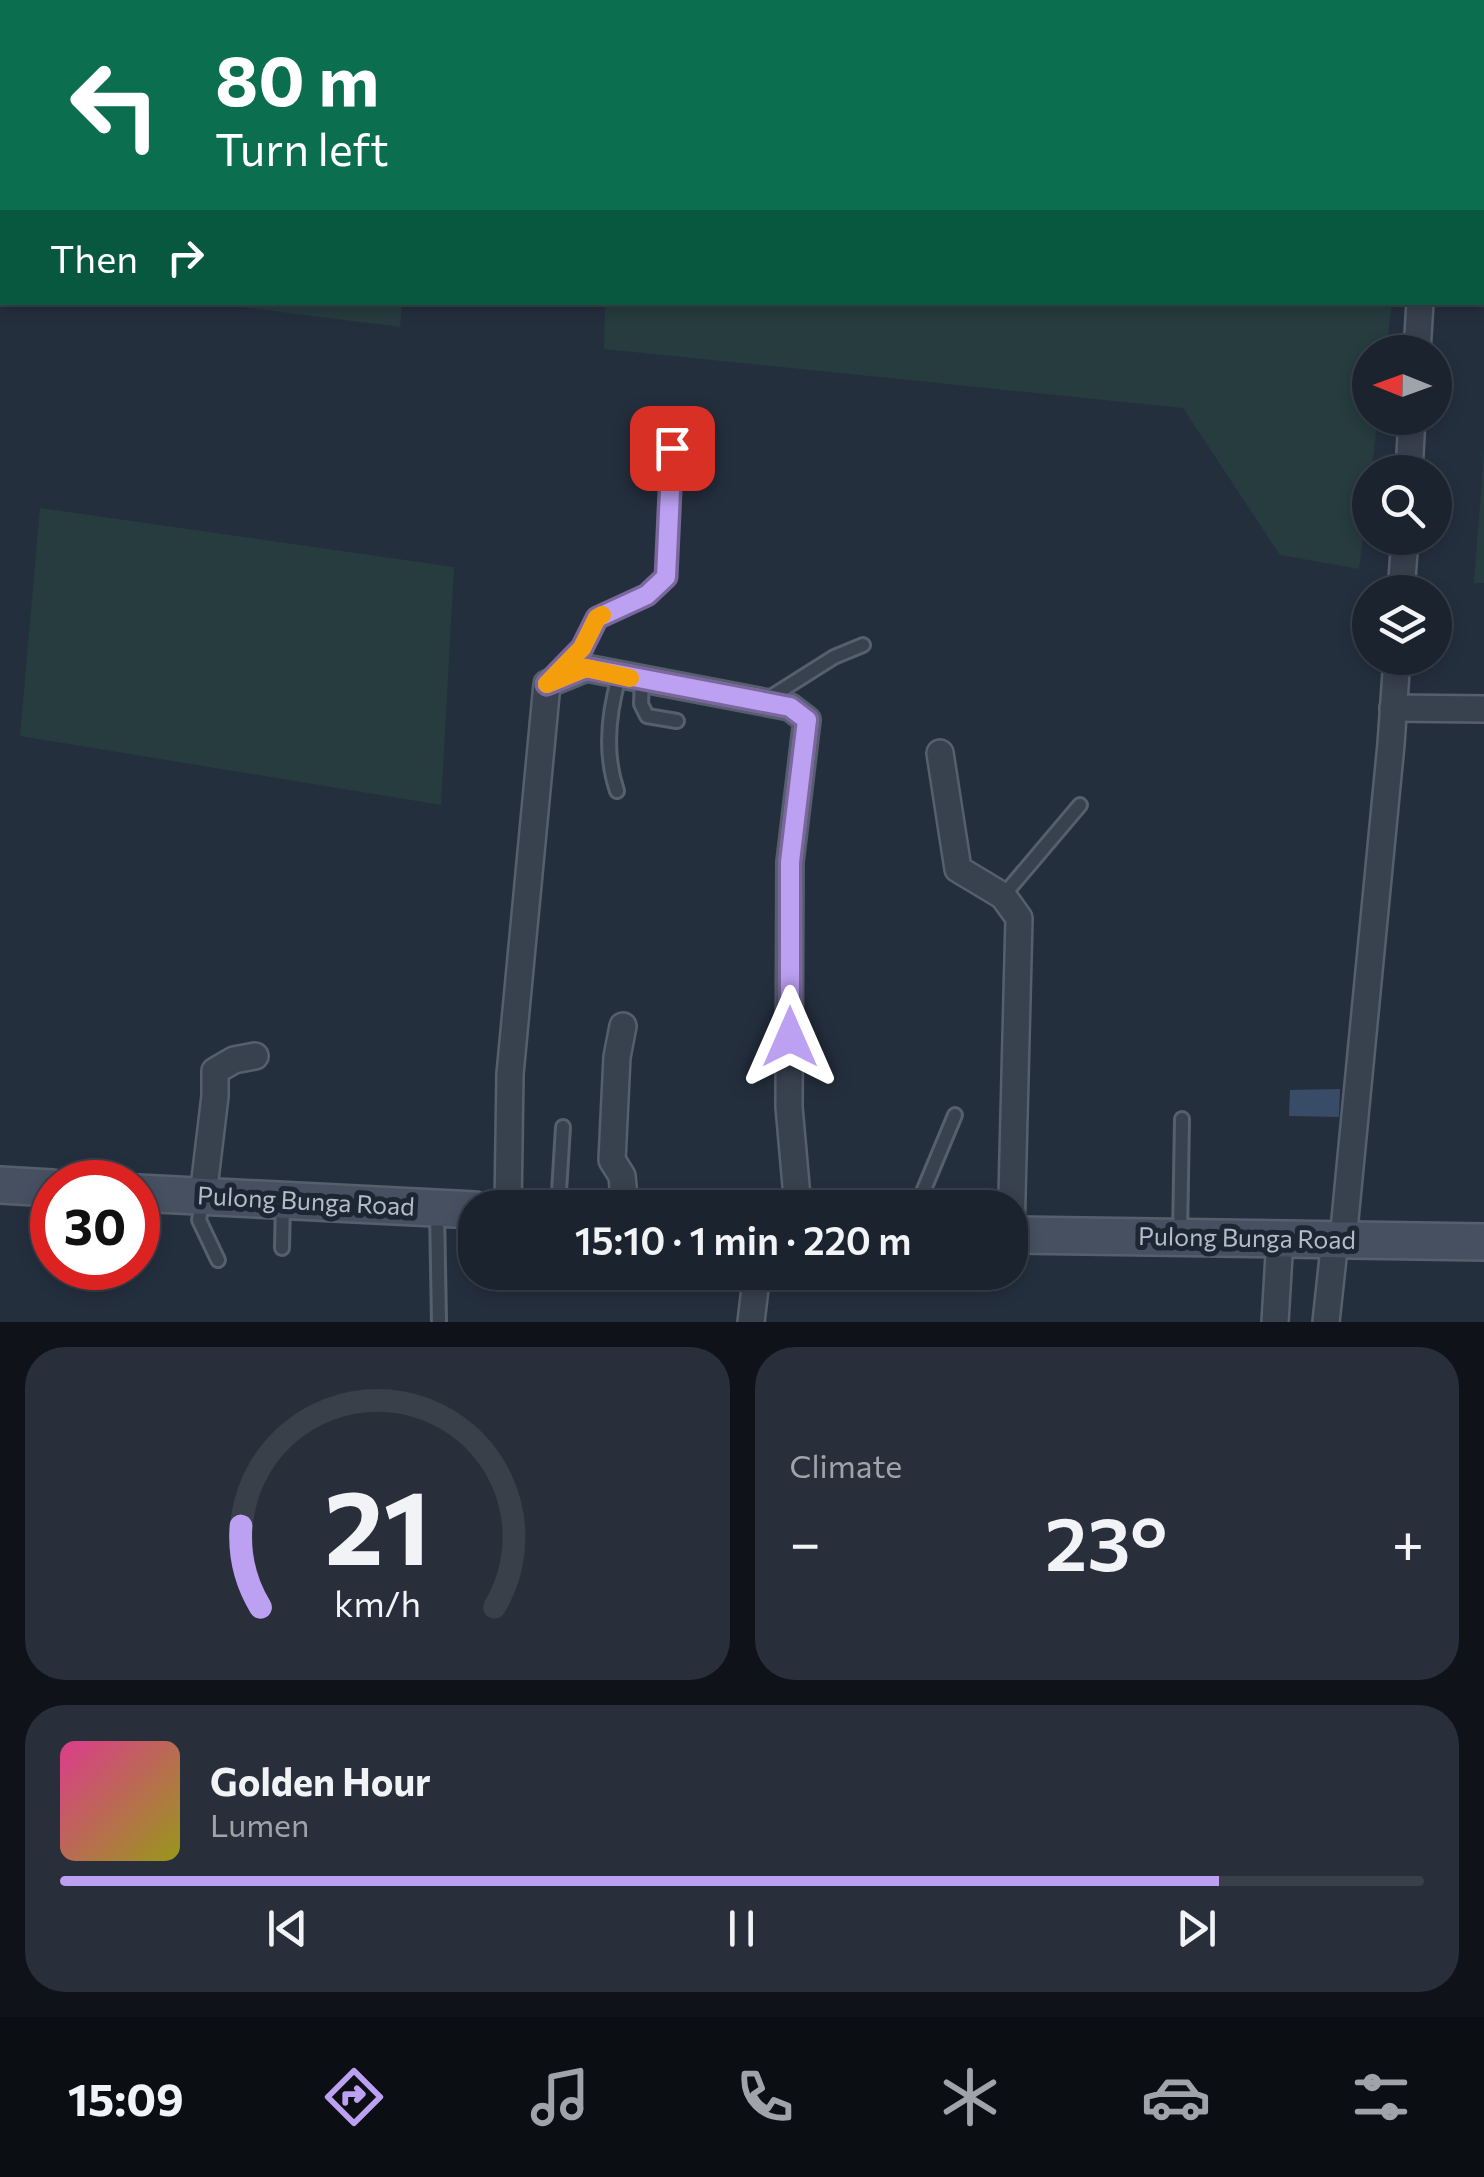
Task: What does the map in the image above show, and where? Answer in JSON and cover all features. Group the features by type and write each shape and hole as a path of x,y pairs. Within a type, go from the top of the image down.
{"main road":[{"path":"0,1185 30,1187"},
{"name":"Pulong Bunga Road","path":"160,1193 458,1209"},
{"name":"Pulong Bunga Road","path":"1028,1235 1484,1242"}],"street":[{"path":"1418,335 1420,305"},
{"path":"508,1190 510,1074 547,684 586,668 790,707 807,720 790,862 789,1107 796,1190"},
{"path":"1326,1322 1339,1240 1395,675"},
{"path":"1393,708 1484,708"},
{"path":"940,753 958,868 1003,896 1019,918 1011,1190"},
{"path":"623,1026 616,1057 612,1160 622,1176 623,1190"},
{"path":"204,1196 214,1072 234,1060 255,1056"},
{"path":"1275,1322 1280,1238"},
{"path":"751,1322 755,1290"}],"lane":[{"path":"547,684 582,648 597,618 647,595 666,577 672,448"},
{"path":"764,702 834,657 863,645"},
{"path":"630,678 647,716 677,721"},
{"path":"617,791 608,764 612,701 630,678"},
{"path":"1003,896 1080,806"},
{"path":"924,1190 955,1116"},
{"path":"1180,1237 1182,1119"},
{"path":"559,1190 563,1126"},
{"path":"204,1196 200,1220 218,1260"},
{"path":"282,1248 283,1200"},
{"path":"438,1208 439,1322"}],"green space":[{"path":"225,305 402,305 400,327"},
{"path":"605,305 1392,305 1388,335 1352,335 1352,435 1376,435 1373,455 1352,455 1352,555 1361,555 1359,569 1280,555 1183,408 604,349"},
{"path":"1484,452 1484,583 1474,583"},
{"path":"40,508 454,567 441,805 20,736"}],"water":[{"path":"1340,1089 1339,1117 1289,1116 1290,1090"}],"slow traffic":[{"path":"602,615 582,648 547,684 586,668 630,678"}],"route":[{"path":"672,448 666,577 647,595 597,618 582,648 547,684 586,668 790,707 807,720 790,862 790,1037"}]}
